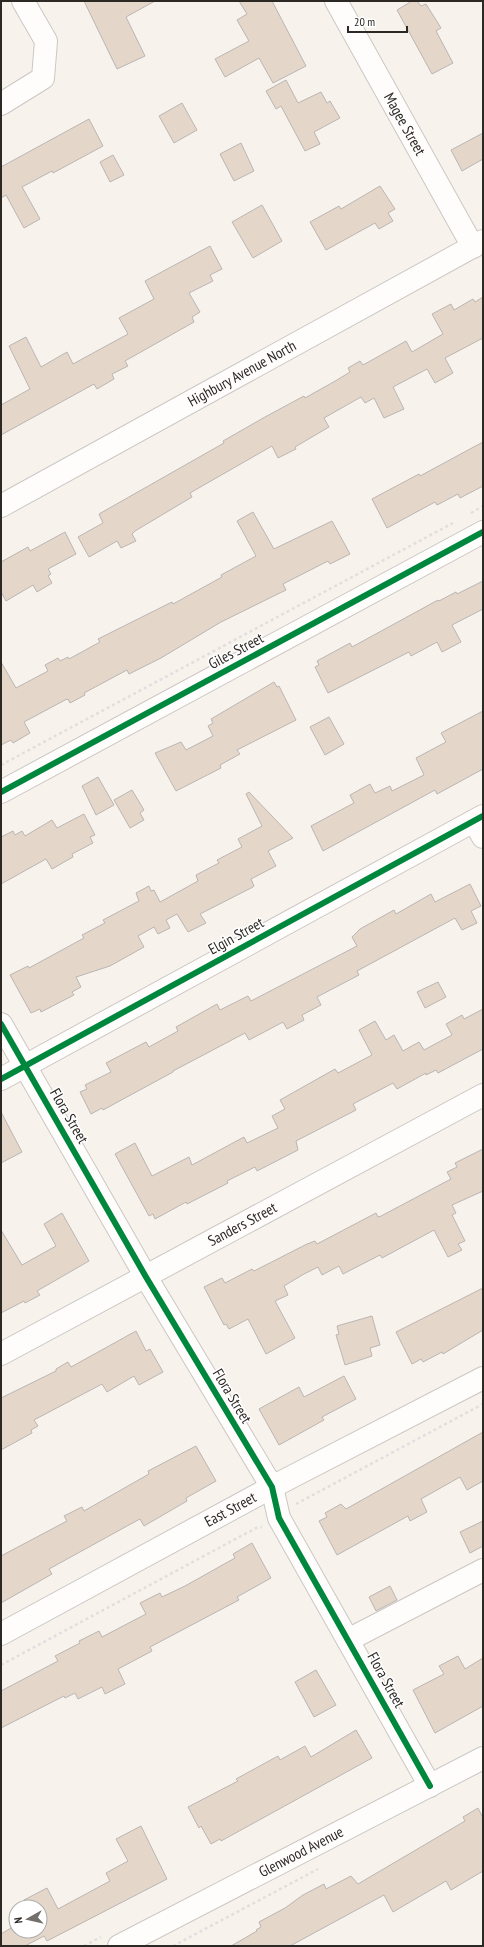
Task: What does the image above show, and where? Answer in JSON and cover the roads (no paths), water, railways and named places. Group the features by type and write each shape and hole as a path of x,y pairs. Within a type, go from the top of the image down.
{"street":[{"path":"1,104 43,78 46,41 23,1"},
{"name":"Magee Street","path":"336,1 478,244"},
{"name":"Highbury Avenue North","path":"1,506 478,244"},
{"name":"Giles Street","path":"1,792 483,532"},
{"name":"Elgin Street","path":"1,1079 480,824"},
{"name":"Flora Street","path":"1,1024 146,1277 272,1488 279,1518 430,1786"},
{"name":"Sanders Street","path":"1,1354 483,1095"},
{"name":"East Street","path":"1,1634 272,1488 483,1378"},
{"path":"348,1640 483,1570"},
{"name":"Glenwood Avenue","path":"112,1940 430,1786 483,1758"}]}
